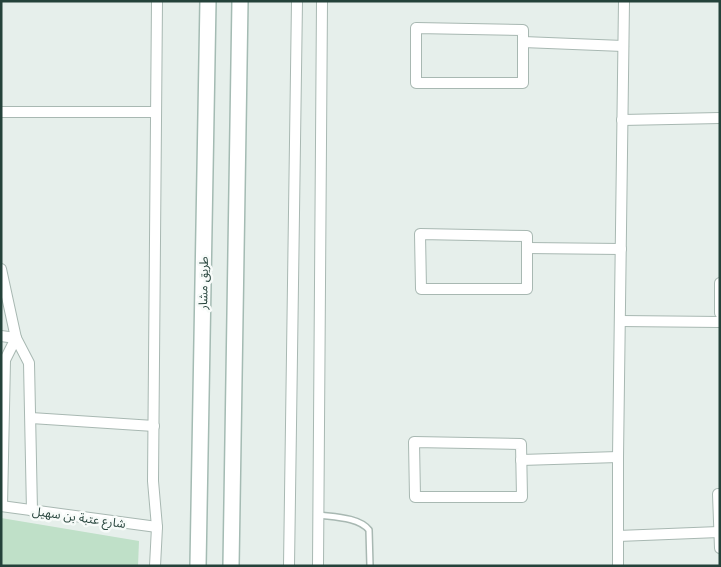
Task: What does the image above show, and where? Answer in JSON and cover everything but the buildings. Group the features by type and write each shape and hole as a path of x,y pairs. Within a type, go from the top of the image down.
{"street":[{"path":"155,566 157,527 153,481 157,1"},
{"name":"طريق مشار","path":"198,566 208,1"},
{"path":"231,566 240,1"},
{"path":"289,566 297,1"},
{"path":"318,566 322,1"},
{"path":"618,566 624,1"},
{"path":"416,28 523,30 523,42 523,83 416,83 416,28"},
{"path":"523,42 624,46"},
{"path":"1,112 156,112"},
{"path":"622,120 720,118"},
{"path":"420,234 527,236 527,248 527,289 420,289 420,234"},
{"path":"527,248 621,249"},
{"path":"1,269 16,338 29,363 32,511"},
{"path":"720,283 720,313"},
{"path":"620,321 720,322"},
{"path":"1,336 16,338"},
{"path":"1,506 3,360 16,338"},
{"path":"31,418 154,426"},
{"path":"414,442 521,444 521,460 522,497 415,496 414,442"},
{"path":"521,460 618,457"},
{"path":"720,494 718,494 720,548"},
{"name":"شارع عتبة بن سهيل","path":"1,506 157,527"},
{"path":"618,536 718,532"}],"lane":[{"path":"318,515 366,526 369,530 370,566"}],"green space":[{"path":"1,518 139,541 138,566 1,566"}]}
